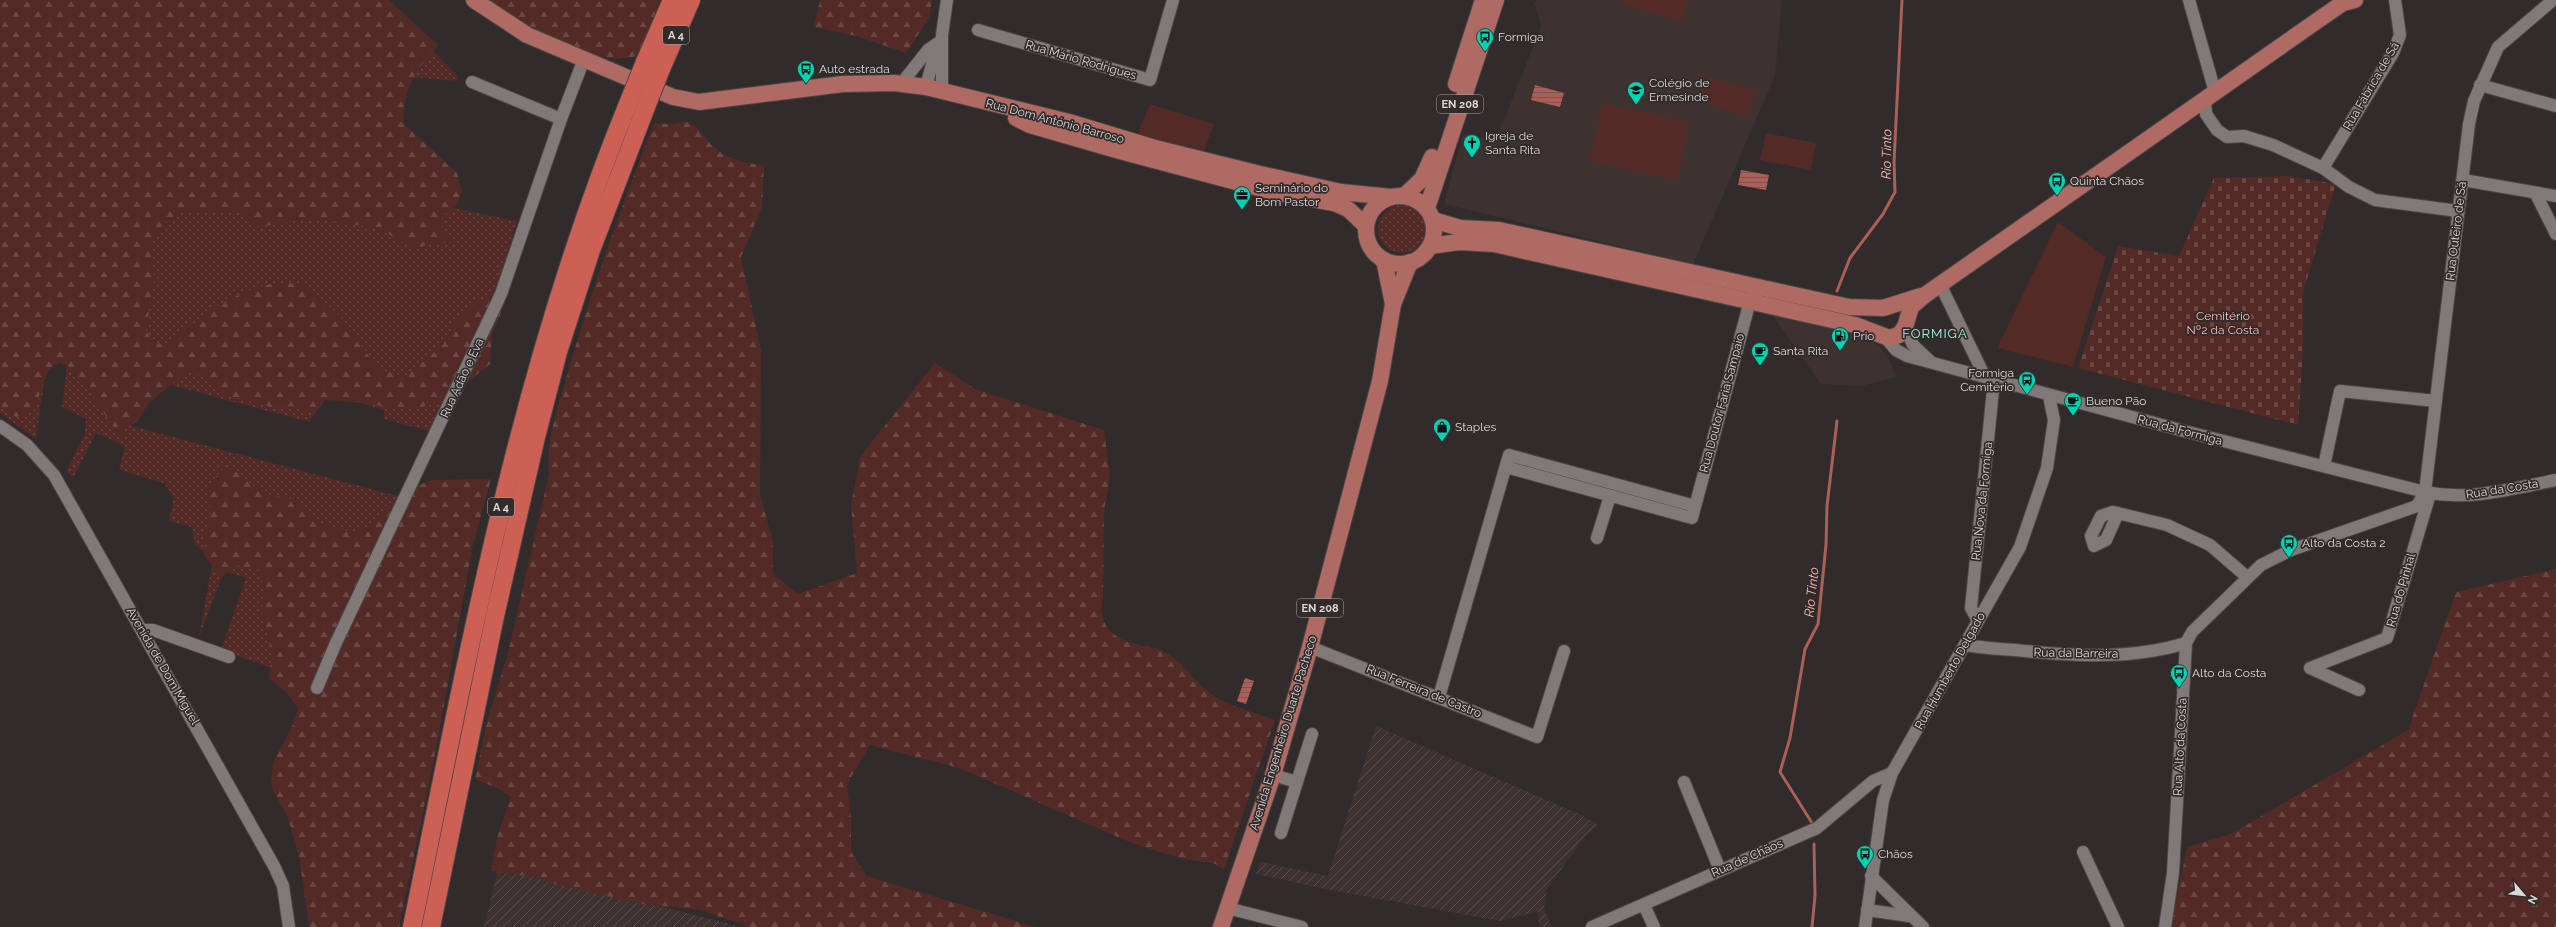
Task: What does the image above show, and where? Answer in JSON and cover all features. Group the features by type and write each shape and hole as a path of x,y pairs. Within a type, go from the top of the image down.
{"highway":[{"name":"A 4","path":"431,927 495,616 537,430 558,352 591,250 646,107 653,66 672,0"},
{"name":"A 4","path":"412,927 476,613 519,434 573,247 630,99 653,66 691,0"}],"main road":[{"path":"474,0 527,35 673,97 699,102 842,84 901,84 926,87 980,102"},
{"name":"EN 208","path":"1366,226 1370,214 1379,203 1397,196 1422,179 1428,168 1483,0"},
{"name":"EN 208","path":"1430,246 1434,233 1430,214 1496,0"},
{"path":"1366,226 1368,240 1374,251 1384,260 1397,264 1410,262 1422,256 1430,246 1459,242 1494,244 1750,300 1864,327 1882,335 1899,335 1911,308 1925,295 2343,3 2355,0"},
{"name":"Rua Dom António Barroso","path":"980,102 1069,122 1154,148 1260,174 1341,192 1397,196"},
{"name":"Rua Dom António Barroso","path":"980,102 1030,125 1120,151 1278,193 1334,203 1348,209 1366,226"},
{"path":"1397,196 1417,199 1430,214 1460,228 1499,230 1849,307 1886,307 1925,295"},
{"name":"Avenida Engenheiro Duarte Pacheco","path":"1384,260 1393,304"},
{"name":"Avenida Engenheiro Duarte Pacheco","path":"1220,927 1273,775 1310,647 1380,381 1393,304 1410,262"},
{"path":"1882,335 1875,320 1886,307"},
{"path":"1886,307 1902,312 1905,324"}],"street":[{"path":"926,87 940,39 946,0"},
{"name":"Rua Mário Rodrigues","path":"978,30 1150,80 1173,0"},
{"path":"2189,0 2210,96 2206,114 2218,130 2227,137 2244,136 2273,145 2323,168 2349,187 2375,200 2458,211"},
{"name":"Rua Fábrica de Sá","path":"2323,168 2393,53 2400,35 2395,0"},
{"name":"Rua Outeiro de Sá","path":"2428,492 2436,401 2458,211 2463,180 2468,124 2480,85 2498,48 2553,0"},
{"path":"901,84 928,50 940,39"},
{"path":"940,39 942,92"},
{"name":"Rua Adão e Eva","path":"317,688 335,645 501,294 561,119 584,59"},
{"path":"472,82 561,119"},
{"path":"2480,85 2556,106"},
{"path":"2463,180 2536,194 2556,196"},
{"path":"2536,194 2556,234"},
{"path":"1721,279 1730,286 1748,292 1750,300"},
{"path":"1940,284 1990,378"},
{"path":"1750,300 1755,294 1772,296 1786,293"},
{"name":"Rua Doutor Faria Sampaio","path":"1506,467 1692,518 1750,300"},
{"name":"Rua da Formiga","path":"1905,324 1913,345 1924,357 1936,364"},
{"name":"Rua da Formiga","path":"1882,335 1896,350 1907,356 1990,378 2049,396 2428,492"},
{"name":"Rua Nova da Formiga","path":"1978,621 1971,608 1990,378"},
{"path":"2324,466 2340,391 2436,401"},
{"name":"Rua Humberto Delgado","path":"1865,927 1871,876 1883,800 1892,773 1966,645 2020,547 2047,468 2054,420 2049,396"},
{"name":"Rua Humberto Delgado","path":"2054,420 2068,400"},
{"name":"Avenida de Dom Miguel","path":"0,426 27,445 54,475 143,630 274,866 283,886 289,927"},
{"path":"1439,697 1467,606 1509,455 1695,506"},
{"name":"Rua da Costa","path":"2428,492 2447,496 2470,496 2556,480"},
{"path":"2186,643 2192,632 2261,565 2291,550 2417,506 2428,492"},
{"name":"Rua do Pinhal","path":"2359,690 2310,668 2387,638 2428,492"},
{"path":"1597,538 1610,496"},
{"path":"2118,513 2167,524 2210,545 2247,577"},
{"path":"143,630 153,630 229,657"},
{"name":"Rua da Barreira","path":"1966,645 2060,655 2130,654 2163,650 2186,643"},
{"name":"Rua Alto da Costa","path":"2165,927 2173,873 2186,643"},
{"name":"Rua Ferreira de Castro","path":"1310,647 1537,737 1564,650"},
{"path":"1281,833 1312,734"},
{"name":"Rua de Chãos","path":"1592,927 1817,828 1873,781 1892,773"},
{"path":"1273,775 1297,782"},
{"path":"1684,782 1720,870"},
{"path":"2083,852 2118,927"},
{"path":"1871,876 1909,916 1923,927"},
{"path":"1644,905 1654,927"},
{"path":"1227,908 1302,927"},
{"path":"1867,910 1909,916"}],"shaded area":[{"name":"Colégio de Ermesinde","path":"1536,0 1782,0 1775,76 1693,264 1444,204 1463,134 1496,140 1541,27 1535,4"},
{"path":"1535,85 1564,93 1560,107 1531,100"},
{"path":"1741,170 1769,175 1766,190 1738,185"},
{"name":"Prio","path":"1771,313 1861,335 1880,346 1887,356 1897,377 1861,386 1821,384"},
{"path":"1245,678 1254,681 1246,704 1237,701"},
{"path":"1376,726 1581,815 1598,825 1585,836 1547,889 1544,909 1552,927 1539,927 1538,911 1500,921 1325,889 1256,874 1260,862 1328,876"},
{"path":"498,869 684,912 741,927 484,927"}],"green space":[{"path":"0,0 389,0 439,46 423,63 412,81 405,101 404,124 457,173 462,192 457,205 442,217 442,227 453,242 427,244 415,250 392,236 373,227 309,219 259,227 239,212 186,211 167,221 152,242 154,280 146,331 154,343 169,344 192,324 220,304 236,296 266,285 291,283 309,285 321,300 340,315 377,368 404,377 441,347 454,325 477,302 487,297 508,295 492,335 490,364 444,398 423,407 403,408 325,399 313,413 294,406 271,407 225,395 204,377 188,370 149,403 137,422 123,430 123,442 82,380 69,366 59,363 48,371 33,412 16,417 0,406"},
{"path":"16,0 382,0 458,76 457,81 410,77 397,136 374,192 517,221 496,293 459,374 429,431 384,419 384,410 358,402 325,400 309,422 133,375 128,425 398,496 310,682 221,650 246,578 224,571 199,638 213,559 195,545 192,527 169,521 174,498 164,483 119,470 125,446 96,433 73,478 66,471 85,433 86,419 62,407 68,358 48,354 36,439 0,413 0,91"},
{"path":"490,0 662,0 637,56 617,58 598,56 578,51 559,43 523,22"},
{"path":"820,0 932,0 929,18 906,53 856,36 814,27"},
{"path":"1623,0 1688,0 1681,22 1622,4"},
{"path":"1705,76 1756,91 1748,117 1697,101"},
{"path":"1602,103 1690,122 1677,180 1590,161"},
{"path":"1150,104 1214,124 1204,151 1137,136"},
{"path":"687,122 699,130 713,146 726,155 740,161 764,165 762,207 741,257 761,350 760,495 773,542 773,574 798,594 857,573 851,505 860,457 935,363 975,389 1104,430 1110,477 1104,511 1102,608 1105,624 1115,635 1122,639 1161,650 1170,655 1204,688 1217,698 1233,706 1275,720 1224,869 1213,863 1183,859 1134,844 959,768 870,745 847,784 851,819 851,852 867,876 1035,927 750,927 700,910 641,904 547,882 541,878 491,871 498,834 511,797 497,788 475,779 486,725 508,653 549,474 548,461 553,425 576,344 597,280 654,123 672,124"},
{"path":"1766,133 1816,143 1811,170 1760,160"},
{"name":"Cemitério Nº2 da Costa","path":"2289,176 2336,184 2303,292 2303,352 2298,425 2078,368 2118,246 2179,256 2214,178"},
{"path":"1402,205 1411,207 1419,212 1424,220 1426,229 1424,238 1419,246 1411,251 1402,253 1393,251 1385,246 1380,238 1378,229 1380,220 1385,212 1393,207"},
{"path":"2058,222 2106,257 2073,367 1997,348"},
{"path":"228,464 252,485 263,492 294,499 303,505 312,519 346,531 362,529 370,525 379,518 386,506 420,484 432,480 491,479 473,544 435,755 399,927 309,927 299,856 288,818 273,791 271,781 274,760 292,727 298,708 287,693 269,678 272,651 262,619 263,585 259,570 233,565 221,579 204,555 206,528 211,512 206,487"},
{"path":"2556,569 2556,927 2171,927 2187,847 2231,834 2408,730 2456,592"}],"waterway":[{"name":"Rio Tinto","path":"1837,291 1850,258 1883,214 1895,192 1894,162 1902,0"},
{"name":"Rio Tinto","path":"1812,823 1780,772 1790,738 1805,649 1818,624 1826,545 1827,506 1837,421"},
{"name":"Rio Tinto","path":"1812,927 1815,896 1814,844"}],"place":[{"name":"Formiga","path":"1485,52"},
{"name":"Auto estrada","path":"806,84"},
{"name":"Colégio de Ermesinde","path":"1636,105"},
{"name":"Igreja de Santa Rita","path":"1472,158"},
{"name":"Quinta Chãos","path":"2057,196"},
{"name":"Seminário do Bom Pastor","path":"1242,210"},
{"name":"Prio","path":"1840,351"},
{"name":"Santa Rita","path":"1760,366"},
{"name":"Formiga Cemitério","path":"2027,395"},
{"name":"Bueno Pão","path":"2073,416"},
{"name":"Staples","path":"1442,442"},
{"name":"Alto da Costa 2","path":"2289,558"},
{"name":"Alto da Costa","path":"2179,688"},
{"name":"Chãos","path":"1865,869"}],"district":[{"name":"FORMIGA","path":"1935,333"}]}
